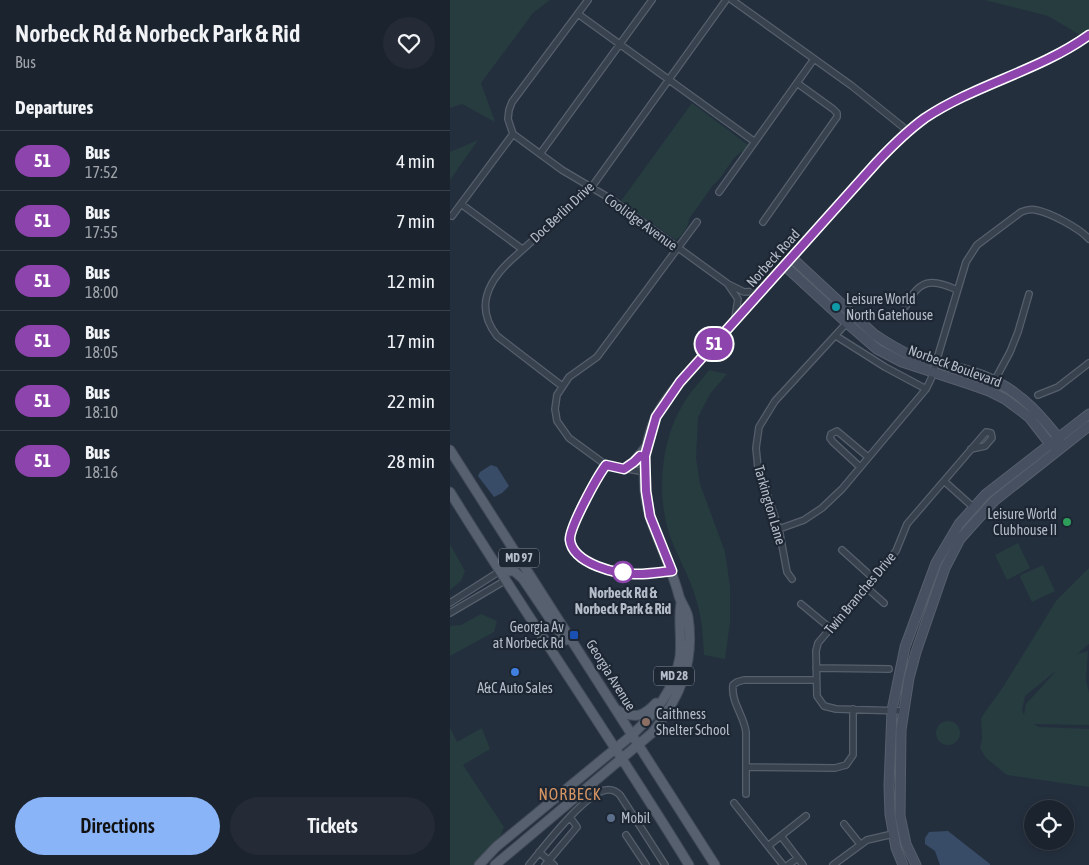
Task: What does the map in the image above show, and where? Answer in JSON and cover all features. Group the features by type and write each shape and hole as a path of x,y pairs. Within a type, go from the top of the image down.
{"main road":[{"name":"Norbeck Road","path":"495,865 652,733 672,707 679,693 686,672 688,657 690,634 688,614 681,603 675,580 650,516 645,472 647,444 656,417 668,398 680,382 877,162 908,132 946,106 1036,66 1089,35"},
{"path":"624,469 637,459 647,444"},
{"name":"Georgia Avenue","path":"450,450 715,865"},
{"name":"MD 97","path":"450,492 689,865"},
{"path":"500,571 514,571 523,579 552,622 588,665"},
{"name":"Norbeck Road","path":"479,865 504,840 649,720 667,692 680,656 679,616 681,603"},
{"path":"616,709 632,716 645,714 667,692"}],"street":[{"path":"452,216 513,134 508,119 512,102 588,0"},
{"path":"540,154 652,0"},
{"name":"Doc Berlin Drive","path":"562,386 497,336 490,326 487,314 486,298 489,286 498,273 522,249 591,188 726,0"},
{"path":"732,0 852,86 908,132"},
{"path":"578,14 755,142"},
{"path":"719,192 814,59"},
{"path":"763,222 837,117 837,113 833,109 797,83"},
{"name":"Coolidge Avenue","path":"513,134 562,170 611,199 677,249 728,284 744,292 762,291"},
{"path":"461,204 522,249"},
{"path":"779,529 804,520 822,508 842,489 926,389 933,372 966,262 977,245 1021,212 1035,210 1047,213 1073,226 1089,239"},
{"path":"645,472 606,465 564,433 557,421 555,409 557,395 569,377 597,357 697,222"},
{"name":"Norbeck Boulevard","path":"792,258 875,335 887,343 915,357 994,380 1021,397 1058,437 1061,448"},
{"name":"Norbeck Boulevard","path":"785,266 877,349 890,356 989,391 1005,399 1029,417 1050,444"},
{"path":"728,284 738,298 734,322"},
{"path":"906,306 912,294 923,284 948,286 957,290"},
{"path":"989,391 1010,352 1029,294"},
{"name":"Tarkington Lane","path":"792,579 787,572 779,529 758,468 756,448 760,427 775,401 854,315"},
{"path":"836,336 885,367 926,389"},
{"path":"1038,395 1058,387 1089,364"},
{"path":"903,865 893,834 889,786 892,710 905,648 936,563 959,524 986,494 1089,414"},
{"path":"916,865 906,844 899,809 901,730 909,678 925,624 945,568 960,539 994,501 1089,426"},
{"path":"860,467 833,442 830,438 831,434 838,431 868,458"},
{"path":"1050,444 1061,448"},
{"name":"Twin Branches Drive","path":"903,711 836,709 824,706 817,696 816,651 818,643 896,551 907,524 971,449"},
{"path":"944,481 973,507"},
{"path":"842,550 873,578"},
{"path":"450,603 500,571"},
{"path":"450,613 506,580"},
{"path":"866,587 884,603"},
{"path":"801,604 830,628"},
{"path":"816,668 889,669"},
{"path":"746,794 745,724 732,694 733,685 744,680 816,680"},
{"path":"746,767 835,768 846,765 853,755 853,709"},
{"path":"529,865 570,817 594,796 606,790 616,791 665,865"},
{"path":"734,803 783,865"},
{"path":"768,846 806,816"},
{"path":"547,863 577,826 570,817"},
{"path":"844,824 860,844"},
{"path":"833,865 860,844 874,837 893,834"},
{"path":"626,836 646,865"},
{"path":"781,836 803,865"},
{"path":"539,852 547,863 554,865"},
{"path":"788,865 798,858"}],"green space":[{"path":"450,0 550,0 533,13 481,83 495,122 462,104 450,108"},
{"path":"985,0 1089,0 1089,35 1085,38 1048,16"},
{"path":"692,103 748,145 746,150 732,160 722,176 713,185 689,219 685,231 676,240 621,201"},
{"path":"478,140 450,180 450,152"},
{"path":"709,370 727,374 710,394 698,417 696,458 700,484 725,552 730,586 730,622 725,659 704,655 698,606 666,523 662,489 665,454 675,421 688,397"},
{"path":"1018,543 1030,568 1007,580 995,555"},
{"path":"450,544 465,571 461,581 450,590"},
{"path":"1043,565 1055,591 1032,602 1020,577"},
{"path":"1089,568 1089,644 1077,654 1088,651 1086,680 1089,693 1089,725 1034,724 1039,727 1089,729 1089,787 1007,775 986,758 980,748 982,739 981,718 1003,687 1056,601","holes":["1057,670 1026,704 1024,715 1022,710 1025,696"]},
{"path":"481,614 497,621 494,632 450,656 450,626 461,625"},
{"path":"948,721 953,722 959,728 959,738 953,744 948,745 943,744 937,738 936,733 937,728 943,722"},
{"path":"450,728 457,742 482,728 490,749 463,765 504,827 496,847 479,865 450,865"}],"water":[{"path":"491,465 497,467 509,486 502,493 494,497 478,476 480,472"},
{"path":"948,831 990,865 940,865 935,851 925,844 925,838 929,832"}],"bus line":[{"name":"51","path":"640,456 624,469 606,465 592,487 570,538 575,552 587,562 609,570 636,574 672,571 650,516 646,491 645,456 656,417 680,382 896,142 926,118 946,106 1036,66 1089,35"}],"place":[{"name":"Leisure World North Gatehouse","path":"836,307"},
{"name":"Leisure World Clubhouse II","path":"1067,522"},
{"name":"Norbeck Rd & Norbeck Park & Rid","path":"623,572"},
{"name":"Georgia Av at Norbeck Rd","path":"574,635"},
{"name":"A&C Auto Sales","path":"515,672"},
{"name":"Caithness Shelter School","path":"646,722"},
{"name":"Mobil","path":"611,818"}],"district":[{"name":"NORBECK","path":"570,794"}]}
